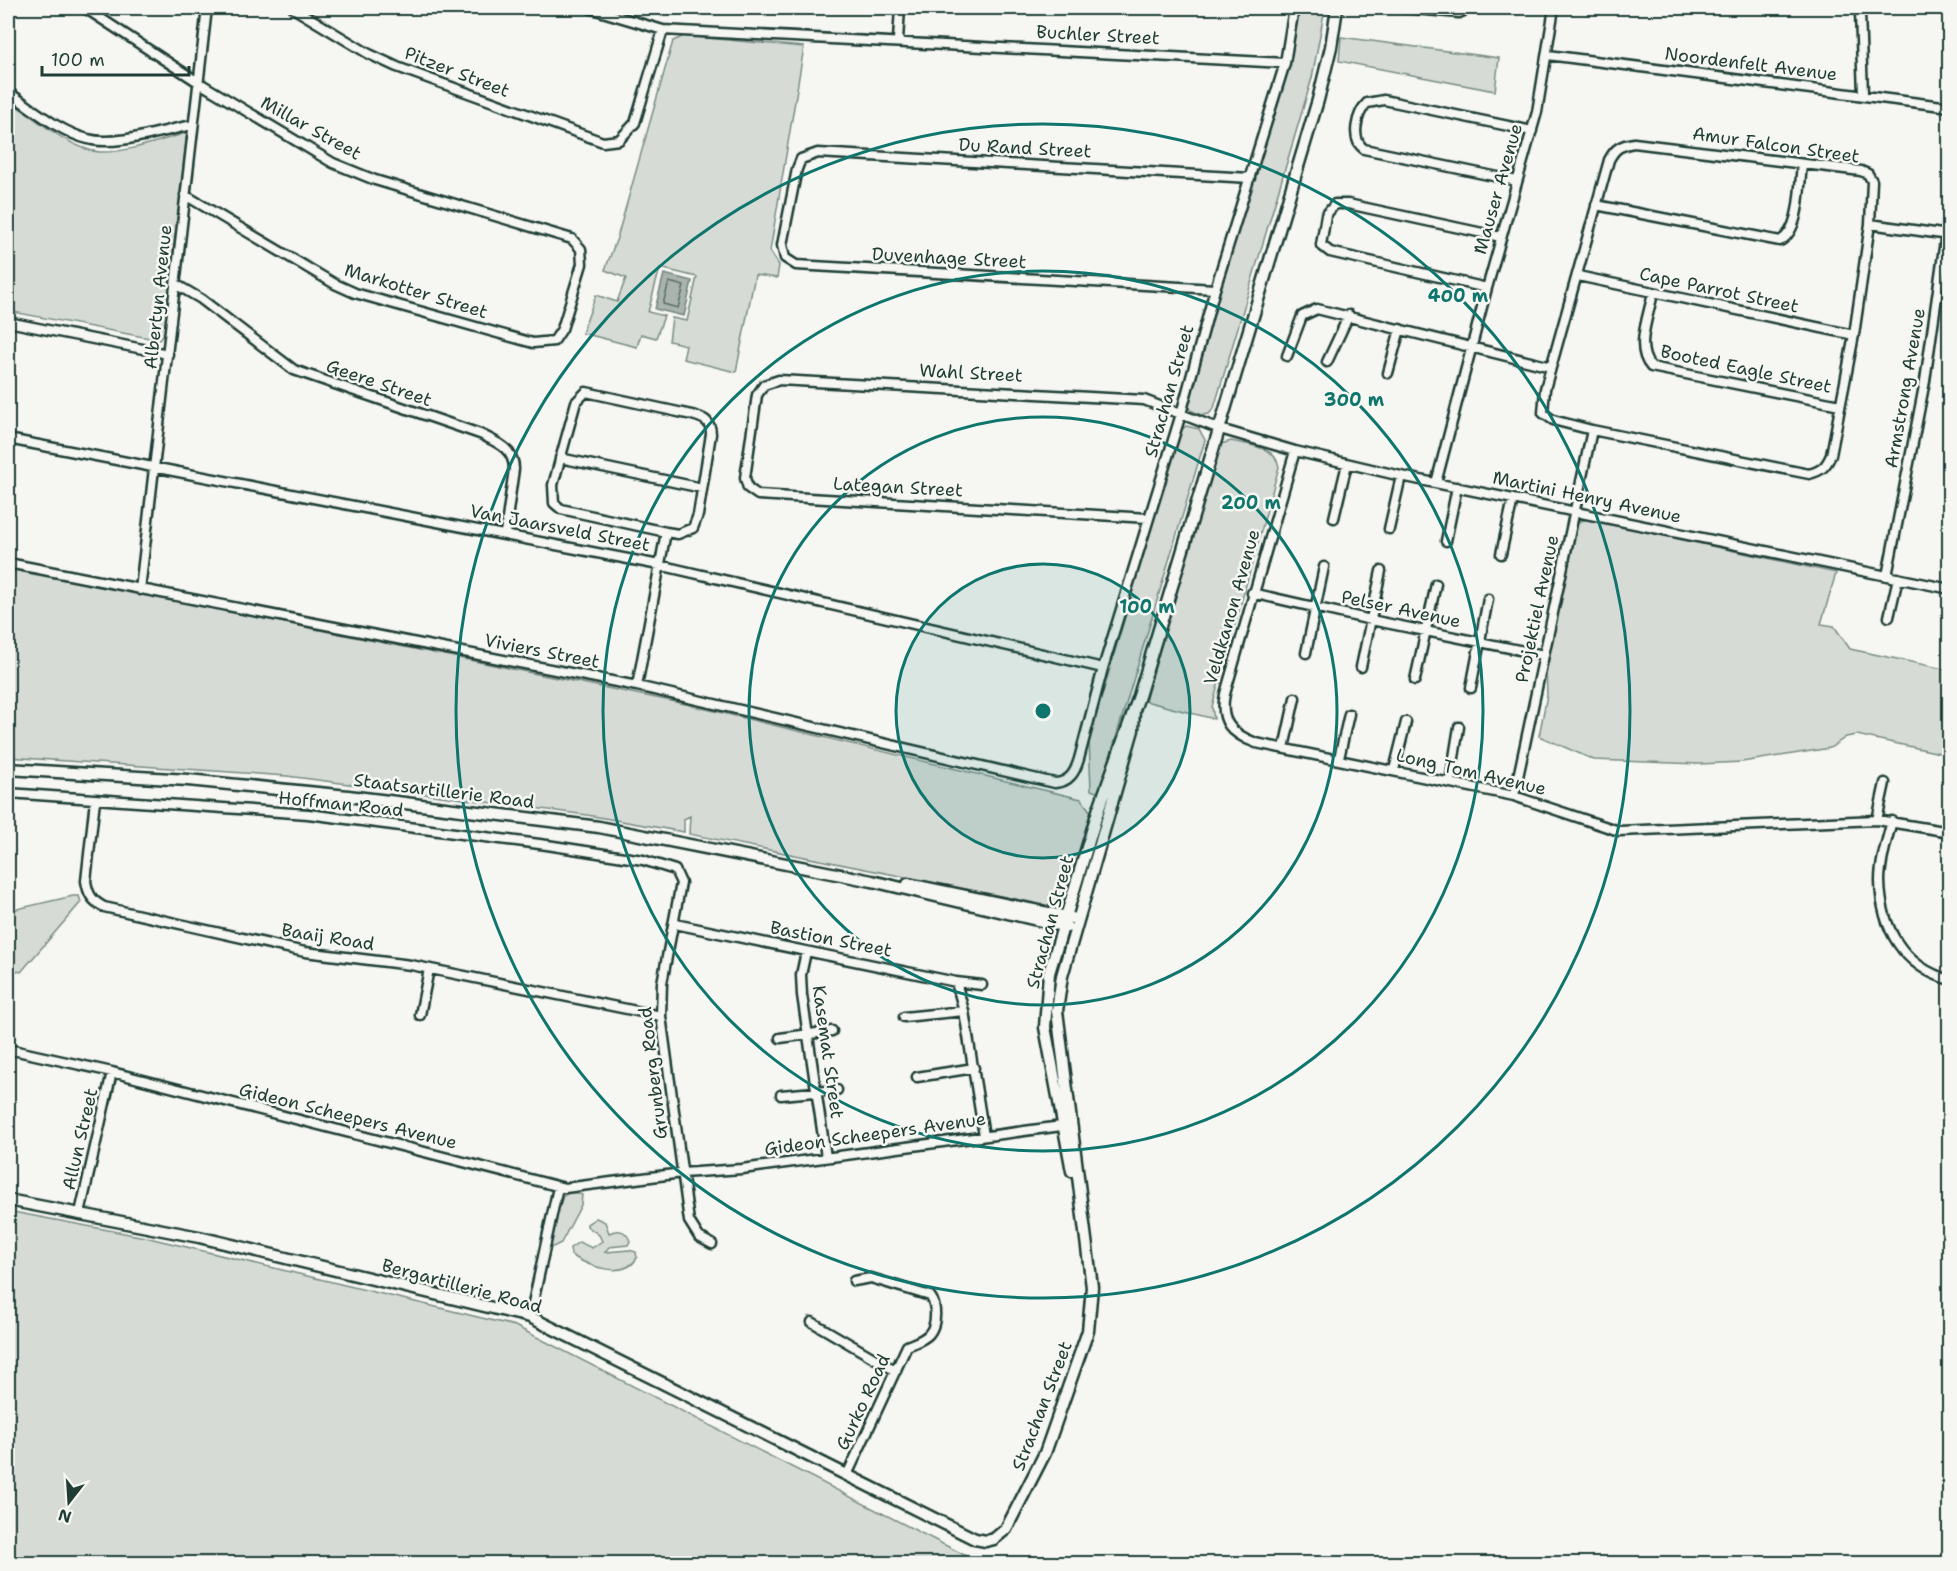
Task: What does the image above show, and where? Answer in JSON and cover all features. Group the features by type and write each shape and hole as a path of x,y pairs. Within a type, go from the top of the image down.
{"street":[{"name":"Millar Street","path":"85,8 198,82 353,172 566,236 577,243"},
{"name":"Albertyn Avenue","path":"140,590 177,285 207,8"},
{"name":"Pitzer Street","path":"292,8 369,54 431,81 603,142 619,140 635,123 663,30"},
{"name":"Buchler Street","path":"589,8 663,30 898,40 1285,63"},
{"path":"898,40 900,8"},
{"name":"Strachan Street","path":"1066,780 1074,772 1103,668 1181,414 1215,289 1285,63 1294,8"},
{"name":"Strachan Street","path":"975,1539 986,1541 994,1539 1006,1529 1045,1453 1078,1365 1088,1331 1091,1302 1083,1221 1084,1210 1045,1011 1049,973 1121,740 1134,709 1220,429 1321,90 1337,8"},
{"path":"1404,8 1460,13 1470,8"},
{"name":"Mauser Avenue","path":"1436,483 1470,347 1532,131 1548,55 1554,8"},
{"path":"1863,94 1859,10 1870,8"},
{"name":"Noordenfelt Avenue","path":"1548,55 1950,106"},
{"path":"8,92 67,130 99,141 193,125"},
{"path":"1517,181 1364,149 1358,143 1356,133 1361,111 1367,103 1384,100 1532,131"},
{"name":"Amur Falcon Street","path":"1634,142 1802,165 1861,171 1868,174 1872,181 1870,224 1854,335 1827,466 1809,474 1592,430 1553,420 1544,413 1542,400 1578,276 1608,159 1614,150 1623,144 1634,142"},
{"name":"Du Rand Street","path":"801,159 818,153 1250,178"},
{"name":"Duvenhage Street","path":"801,159 782,245 785,258 796,265 1215,289"},
{"path":"1596,205 1780,241 1790,233 1794,221 1802,165"},
{"name":"Markotter Street","path":"185,195 335,284 355,293 534,343 554,341 562,329 581,272 582,256 577,243"},
{"path":"1487,288 1330,252 1321,244 1326,214 1335,204 1348,204 1501,237"},
{"name":"Armstrong Avenue","path":"1887,576 1924,381 1948,235 1950,205"},
{"path":"1870,224 1948,235"},
{"name":"Cape Parrot Street","path":"1578,276 1854,335"},
{"name":"Geere Street","path":"177,285 201,299 294,370 480,434 501,444 510,453 514,463 505,533"},
{"name":"Booted Eagle Street","path":"1653,293 1642,349 1644,360 1651,367 1840,405"},
{"path":"1287,356 1296,328 1306,312 1317,309 1349,315 1551,367"},
{"path":"1328,362 1349,315"},
{"path":"8,322 168,354"},
{"path":"1388,374 1400,329"},
{"name":"Wahl Street","path":"760,390 771,381 779,380 1126,397 1156,403 1220,429"},
{"name":"Lategan Street","path":"760,390 755,403 745,478 748,488 758,495 1148,518"},
{"path":"593,392 692,415 706,420 710,426 711,434 693,528 678,534 557,507 551,495 560,458 576,402 582,393 593,392"},
{"name":"Martini Henry Avenue","path":"1220,429 1294,452 1401,476 1950,589"},
{"name":"Projektiel Avenue","path":"1515,796 1592,430"},
{"name":"Van Jaarsveld Street","path":"8,439 155,470 505,533 659,565 1103,668"},
{"name":"Veldkanon Avenue","path":"1223,703 1252,593 1294,452"},
{"path":"560,458 702,488"},
{"path":"1334,518 1347,464"},
{"path":"1389,529 1401,476"},
{"path":"1446,542 1457,487"},
{"path":"1501,554 1513,499"},
{"path":"637,686 666,532"},
{"name":"Viviers Street","path":"8,563 637,686 1039,780 1055,783 1066,780"},
{"path":"1306,653 1324,567"},
{"path":"1361,667 1381,571"},
{"path":"1889,617 1898,578"},
{"path":"1415,680 1436,584"},
{"name":"Pelser Avenue","path":"1252,593 1544,655"},
{"path":"1471,688 1488,599"},
{"path":"1284,748 1295,698"},
{"name":"Long Tom Avenue","path":"1223,703 1223,716 1237,735 1257,743 1339,758 1515,796 1626,832 1877,820 1950,832"},
{"name":"Strachan Street","path":"1067,1126 1057,1011 1062,976 1133,730 1134,709"},
{"path":"1339,758 1349,714"},
{"path":"1394,770 1406,722"},
{"path":"1450,782 1459,727"},
{"name":"Staatsartillerie Road","path":"8,769 188,780 495,813 599,827 872,881 1077,925"},
{"path":"1877,820 1885,783"},
{"name":"Hoffman Road","path":"8,793 95,801 308,814 548,845 643,860 669,867"},
{"name":"Baaij Road","path":"95,801 86,881 87,891 94,902 104,907 304,952 429,969 661,1016"},
{"path":"1892,821 1880,881 1890,934 1901,951 1920,967 1950,980"},
{"name":"Grunberg Road","path":"669,867 675,870 681,883 662,984 661,1016 682,1173"},
{"name":"Bastion Street","path":"675,924 956,982 982,985"},
{"name":"Kasemat Street","path":"806,951 801,982 826,1157"},
{"path":"420,1015 429,969"},
{"path":"956,982 964,1011 984,1136"},
{"path":"904,1017 964,1011"},
{"path":"780,1038 832,1031"},
{"name":"Gideon Scheepers Avenue","path":"8,1049 112,1072 558,1187 586,1187 682,1173 742,1169 1067,1126"},
{"path":"917,1077 974,1068"},
{"name":"Allun Street","path":"80,1213 112,1072"},
{"path":"781,1095 837,1090"},
{"path":"682,1173 690,1225 699,1236 712,1244"},
{"path":"530,1317 558,1187"},
{"name":"Bergartillerie Road","path":"8,1200 199,1237 530,1317 848,1473 975,1539"},
{"name":"Gurko Road","path":"848,1473 907,1346 928,1336 932,1330 934,1301 930,1296 871,1278 854,1281"},
{"path":"812,1322 896,1371"}],"shaded area":[{"path":"1298,8 1325,8 1312,78 1214,408 1209,414 1202,415 1190,410 1187,403 1288,62"},
{"path":"684,36 804,47 770,251 779,265 777,278 755,275 736,372 683,359 686,345 669,341 672,318 687,321 697,277 660,268 648,312 664,316 656,338 641,334 637,347 582,333 596,295 617,302 626,278 605,270 617,238 673,41"},
{"path":"1341,37 1499,58 1495,91 1339,61"},
{"path":"8,100 64,139 89,150 111,152 187,133 165,333 159,340 8,311"},
{"path":"1186,426 1199,429 1205,440 1100,791 1096,792 1091,790 1089,740 1179,432"},
{"path":"1231,441 1253,445 1267,451 1277,460 1279,467 1212,707 1214,719 1145,701 1217,450 1221,444"},
{"path":"1587,519 1836,573 1821,624 1834,626 1850,649 1949,670 1949,755 1857,735 1846,737 1830,748 1742,762 1699,764 1594,760 1539,736 1547,695 1546,667 1574,530 1578,522"},
{"path":"8,567 681,703 1081,799 1091,812 1067,894 1057,903 1046,905 689,834 690,816 684,819 684,832 587,815 287,776 8,757"},
{"path":"79,896 81,902 21,972 8,969 8,911"},
{"path":"572,1191 582,1195 581,1205 561,1243 553,1247 550,1245 553,1226 563,1196"},
{"path":"8,1211 145,1237 515,1326 980,1563 8,1563"},
{"path":"596,1218 605,1222 609,1233 619,1231 626,1235 630,1241 628,1245 609,1247 605,1252 629,1250 636,1252 637,1258 631,1265 615,1270 606,1269 596,1267 571,1255 570,1248 579,1242 592,1248 602,1241 599,1235 587,1226"}],"water":[{"path":"664,274 692,281 684,316 655,309"}]}
